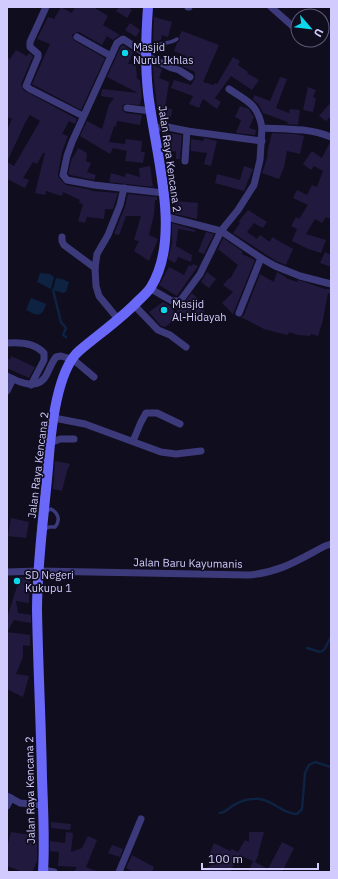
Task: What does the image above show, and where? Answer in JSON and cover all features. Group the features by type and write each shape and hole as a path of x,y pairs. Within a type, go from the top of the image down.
{"street":[{"path":"46,7 30,42 30,47 38,54 38,57 26,86 83,116"},
{"name":"Jalan Raya Kencana 2","path":"43,871 43,805 37,608 42,531 50,443 54,418 61,384 70,360 151,289 163,259 167,217 148,90 146,53 148,7"},
{"path":"271,7 290,24"},
{"path":"77,37 111,56"},
{"path":"164,193 87,184 67,180 64,177 67,156 83,116 117,43 122,39 172,68 180,70 190,77"},
{"path":"151,289 172,301 180,301 200,274 221,231 238,210 254,185 260,160 262,141 262,128 258,111 229,89"},
{"path":"127,108 151,111"},
{"path":"154,130 163,126 187,131 262,141"},
{"path":"262,128 307,130 331,137"},
{"path":"185,161 187,131"},
{"path":"118,319 100,296 96,286 94,268 97,254 108,235 120,205 124,188"},
{"path":"167,217 221,231 261,258 294,274 331,284"},
{"path":"62,237 64,245 94,268"},
{"path":"238,313 261,258"},
{"path":"134,305 158,330 170,335 186,347"},
{"path":"7,343 31,345 42,350 44,353 44,360 31,385"},
{"path":"7,392 10,378 31,385 44,380 53,361 56,357 61,356 75,361 94,377"},
{"path":"134,442 146,413 157,413 180,424"},
{"path":"54,418 85,424 161,452 176,454 201,451"},
{"path":"50,443 60,439 74,439"},
{"name":"Jalan Baru Kayumanis","path":"7,572 39,571 240,575 262,574 282,568 331,544"},
{"path":"7,806 9,797 20,803 43,805"},
{"path":"119,872 142,819"},
{"path":"43,871 54,872"}],"lane":[{"path":"146,53 154,44 172,43 177,39"},
{"path":"42,531 49,527 55,527 58,521 57,513 53,510 51,509 44,513"}],"water":[{"path":"40,273 50,274 54,277 51,289 37,282"},
{"path":"56,278 69,282 66,292 63,293 53,290"},
{"path":"31,298 46,304 41,314 33,314 26,310"}],"building":[{"path":"61,7 72,13 75,7 93,7 108,16 103,25 120,35 113,40 107,36 102,45 79,32 72,35 75,41 105,58 81,110 32,84 50,44 37,39 48,17 54,19"},
{"path":"119,7 128,7 132,10 127,18 116,11"},
{"path":"154,17 172,22 168,37 162,35 161,40 154,42 153,41"},
{"path":"130,23 140,30 136,37 125,30"},
{"path":"182,31 219,45 203,82 214,85 215,83 217,84 233,57 240,61 238,65 248,72 247,73 259,80 252,90 231,76 215,98 221,102 217,109 203,99 199,108 189,104 193,96 171,88 174,80 191,85 195,78 195,72 182,66 186,56 174,51 180,40 179,37"},
{"path":"123,45 133,52 128,64 136,64 137,79 140,80 142,99 141,98 140,105 125,104 123,105 122,110 126,113 142,115 140,125 117,121 116,127 114,126 109,142 125,144 126,139 142,141 141,152 145,152 143,163 125,161 127,151 113,148 110,154 80,136 87,121 102,129 109,105 114,98 101,96 102,89 138,93 107,77 121,46"},
{"path":"16,50 27,56 29,53 33,56 21,84 23,90 77,119 75,124 69,121 62,134 68,136 62,152 58,174 59,178 66,185 92,190 91,191 118,193 113,209 105,209 104,219 87,217 85,223 78,221 83,204 79,203 80,200 63,192 62,196 46,191 45,195 35,193 45,153 43,153 37,164 33,162 23,178 29,180 25,188 7,179 7,162 7,130 12,119 7,117 7,57 10,59","holes":["30,115 40,121 14,166 7,162"]},
{"path":"153,65 162,69 159,78 169,82 165,108 172,109 171,117 160,115 161,109 157,107"},
{"path":"280,77 287,79 276,108 289,113 290,109 300,110 298,125 287,124 288,122 263,113 259,105 253,99 254,95 270,101"},
{"path":"308,87 316,90 313,97 316,98 313,112 303,110"},
{"path":"331,102 331,116 326,121 319,116"},
{"path":"240,106 249,109 254,117 249,128 256,130 255,135 236,133 241,120 235,117"},
{"path":"162,132 182,135 180,159 176,159 176,151 165,154"},
{"path":"272,133 296,134 304,136 300,154 287,151 284,167 279,179 262,173 266,162"},
{"path":"204,138 217,141 211,166 204,164 207,153 191,151 191,139 203,141"},
{"path":"330,142 331,219 326,217 322,223 315,219 306,234 326,240 321,253 292,241 297,229 291,226 296,217 299,219 308,205 293,198 297,190 307,195 312,185 317,187 323,171 314,166 311,170 303,164 312,151 322,158"},
{"path":"78,148 87,153 86,161 91,163 87,172 96,175 94,180 68,174 72,157 73,158"},
{"path":"150,166 153,187 109,182 111,173 125,177 126,173 140,177 139,168"},
{"path":"244,166 253,169 244,191 215,183 217,174 240,180"},
{"path":"128,194 157,197 157,200 155,200 154,215 149,235 158,239 149,261 134,251 139,241 134,240 141,216 126,216 119,235 114,234 125,207"},
{"path":"176,201 198,203 197,219 175,214"},
{"path":"248,210 267,222 263,228 254,223 247,232 257,239 260,235 270,242 272,237 293,249 286,265 276,261 233,233 240,223 239,221"},
{"path":"172,223 195,230 195,232 179,229 176,246 192,255 191,262 178,257 175,263 168,259 172,243"},
{"path":"206,232 214,234 204,254 198,252"},
{"path":"223,238 242,251 242,254 255,260 233,314 222,303 233,292 223,285 229,278 230,279 238,265 218,249"},
{"path":"325,252 331,255 331,267 320,263"},
{"path":"193,264 198,266 177,296 159,285 169,267 184,275 189,265 192,266"},
{"path":"207,272 216,279 209,288 201,282"},
{"path":"277,272 286,278 297,282 298,280 325,289 331,289 331,294 328,293 323,320 318,336 311,334 310,336 298,335 289,332 288,335 279,333 264,329 241,317 244,315 260,274 274,282"},
{"path":"192,293 201,302 198,304 205,312 196,320 189,312 186,315 184,313 165,327 161,326 149,312 163,302 170,306 175,313"},
{"path":"11,356 35,367 29,378 7,368 7,358 10,360"},
{"path":"55,461 70,464 62,491 53,489"},
{"path":"11,518 29,522 26,538 8,536"},
{"path":"20,577 30,578 29,603 16,601 18,613 31,615 31,623 14,620 7,632 7,618"},
{"path":"7,632 30,635 30,646 23,645 23,657 16,674 29,676 23,697 7,689"},
{"path":"51,822 71,824 70,830 51,828"},
{"path":"11,832 37,836 37,861 32,872 23,872 7,866 7,847"},
{"path":"66,832 73,833 71,852 82,848 88,836 97,840 86,867 99,872 74,872 77,867 58,866 59,852 50,851 50,841 65,843"},
{"path":"249,832 264,832 259,854 255,862 239,855 230,872 199,872 217,862 208,858 214,843 230,851 232,849 238,852 245,840 249,842"},
{"path":"282,842 294,848 282,872 248,872 253,861 268,869"},
{"path":"112,845 123,849 120,857 108,853"},
{"path":"132,855 154,867 152,872 133,872 126,868"}],"waterway":[{"path":"53,290 61,322 66,328 63,335 66,337"},
{"path":"307,648 320,652 324,650 331,637"},
{"path":"220,813 242,801 249,799 260,799 266,800 286,811 297,814 302,809 305,773 309,765 315,762 331,767"}],"place":[{"name":"Masjid Nurul Ikhlas","path":"125,53"},
{"name":"Masjid Al-Hidayah","path":"164,310"},
{"name":"SD Negeri Kukupu 1","path":"17,581"}]}
